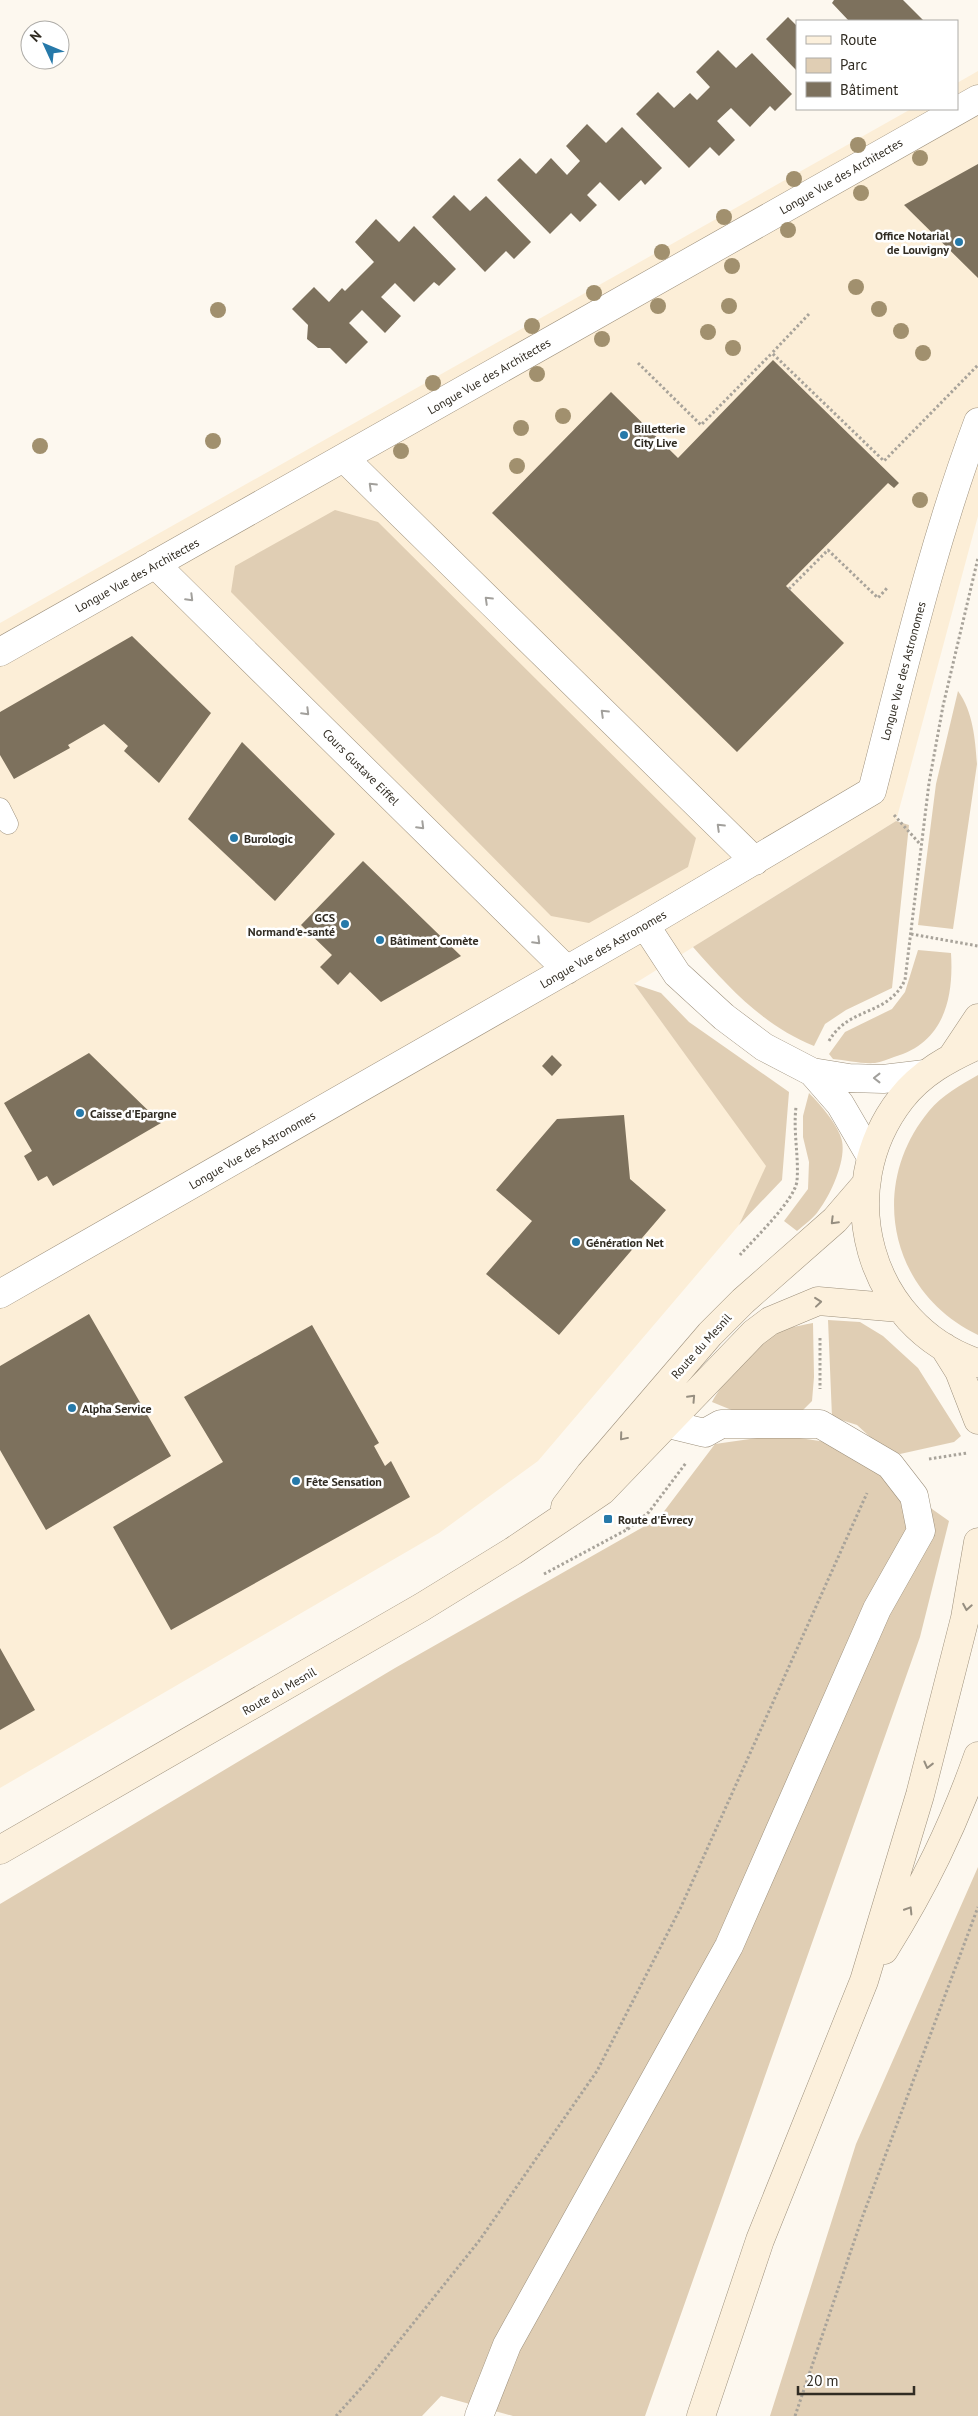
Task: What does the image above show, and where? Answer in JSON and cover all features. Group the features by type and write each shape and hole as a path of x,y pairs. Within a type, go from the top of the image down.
{"main road":[{"path":"952,1056 978,1018"},
{"path":"978,1044 952,1056 926,1074 902,1098 884,1126 871,1157 866,1184 864,1217 870,1250 882,1280 900,1308 920,1330 944,1348 978,1363"},
{"name":"Route du Mesnil","path":"0,1850 422,1607 602,1491 743,1301 835,1220 866,1184"},
{"name":"Route du Mesnil","path":"658,1415 770,1321 818,1301 900,1308"},
{"path":"944,1348 959,1371 978,1420"},
{"path":"701,2416 760,2240 864,1981 920,1795 965,1618 978,1542"},
{"path":"864,1981 918,1897 959,1810 978,1756"}],"street":[{"name":"Longue Vue des Architectes","path":"0,652 978,99"},
{"name":"Longue Vue des Astronomes","path":"0,1294 567,970 872,791 922,601 961,467 978,422"},
{"path":"345,458 755,861"},
{"name":"Cours Gustave Eiffel","path":"155,564 567,970"},
{"path":"645,925 677,974 724,1017 764,1047 812,1072 857,1078 883,1078 926,1074"},
{"path":"812,1072 840,1104 871,1157"},
{"path":"479,2416 507,2345 729,1946 877,1609 921,1531 914,1496 890,1466 820,1424 721,1424 705,1433 658,1415"}],"path":[{"path":"638,363 701,425 809,314"},
{"path":"772,352 884,461 978,364"},
{"path":"789,589 828,550 878,598 891,584"},
{"path":"825,1048 832,1036 844,1023 886,1004 898,993 905,980 929,782 943,706 978,558"},
{"path":"911,934 978,946"},
{"path":"770,1222 795,1188 794,1122 798,1101"},
{"path":"820,1330 820,1424"},
{"path":"628,1529 649,1512 678,1476 705,1433"},
{"path":"336,2416 363,2386 480,2241 597,2071 681,1907 855,1525 881,1460"},
{"path":"795,2416 862,2218 978,1907"}],"shaded area":[{"path":"978,71 978,516 896,821 634,984 767,1166 739,1225 538,1461 439,1533 0,1788 0,623 909,110 958,110 958,82"}],"green space":[{"path":"335,510 378,522 696,838 688,867 589,923 551,916 231,592 235,566"},
{"path":"958,691 970,716 977,764 953,929 918,925 936,784"},
{"path":"896,821 909,825 892,988 846,1010 825,1024 814,1046 779,1028 748,1004 733,991 693,947"},
{"path":"918,950 951,953 950,987 947,1003 942,1017 934,1030 924,1041 911,1050 880,1062 864,1063 833,1059 829,1054 845,1032 892,1009 905,992"},
{"path":"634,984 661,993 689,1022 789,1092 782,1180 739,1225 766,1166"},
{"path":"978,1075 978,1335 948,1316 924,1293 907,1265 897,1235 894,1204 898,1172 910,1140 934,1105"},
{"path":"809,1093 833,1122 840,1135 843,1149 840,1167 824,1203 814,1216 797,1231 784,1221 808,1189 809,1162 803,1137 803,1116"},
{"path":"828,1320 860,1322 883,1336 918,1368 961,1436 954,1442 900,1454 880,1446 857,1425 832,1417"},
{"path":"813,1323 814,1377 812,1401 803,1410 739,1413 712,1402 734,1371 765,1341 786,1329"},
{"path":"779,1435 840,1444 949,1521 920,1637 645,2416 513,2416 441,2396 422,2416 0,2416 0,1904 395,1668 659,1518 715,1444"},
{"path":"978,1867 978,2416 770,2416 856,2144"}],"building":[{"path":"834,0 903,0 923,20 848,20 832,3"},
{"path":"788,17 796,25 796,70 766,39"},
{"path":"718,50 736,68 752,53 792,94 775,111 770,106 750,127 731,108 717,121 735,140 719,156 710,147 689,168 636,114 658,92 674,108 690,93 697,100 710,87 696,72"},
{"path":"587,124 606,143 622,127 662,168 645,185 641,180 619,201 600,182 587,195 597,205 580,222 571,213 550,234 497,180 520,158 536,174 551,158 567,175 580,161 566,146"},
{"name":"Office Notarial de Louvigny","path":"978,164 978,278 904,205"},
{"path":"454,195 470,211 486,196 531,242 514,259 506,251 485,272 432,217"},
{"path":"376,219 399,242 414,226 456,269 439,286 434,282 414,302 395,283 381,297 401,316 385,333 362,310 349,323 368,342 346,364 330,348 318,348 307,339 308,325 292,309 314,287 329,302 342,288 345,291 374,262 355,242"},
{"path":"773,360 899,483 894,488 888,483 786,586 844,643 737,752 492,513 611,392 678,458"},
{"path":"132,636 211,713 159,783 124,751 128,746 104,724 68,745 70,748 14,779 0,755 0,712"},
{"path":"242,742 335,834 275,901 188,819"},
{"name":"Bâtiment Comète","path":"363,861 461,956 381,1002 350,972 338,985 320,967 332,955 301,925"},
{"name":"Caisse d'Epargne","path":"89,1053 161,1123 53,1186 47,1176 38,1181 24,1156 32,1151 4,1103"},
{"path":"552,1055 562,1065 552,1076 542,1066"},
{"name":"Génération Net","path":"624,1115 630,1179 666,1210 559,1335 486,1274 532,1221 496,1190 557,1119"},
{"name":"Alpha Service","path":"89,1314 171,1456 46,1530 0,1450 0,1366"},
{"name":"Fête Sensation","path":"312,1325 379,1443 374,1446 385,1466 391,1461 410,1497 171,1630 113,1527 223,1462 184,1397"},
{"path":"0,1648 35,1710 0,1730"}],"place":[{"name":"Office Notarial de Louvigny","path":"959,242"},
{"name":"Billetterie City Live","path":"624,435"},
{"name":"Burologic","path":"234,838"},
{"name":"GCS Normand'e-santé","path":"345,924"},
{"name":"Bâtiment Comète","path":"380,940"},
{"name":"Caisse d'Epargne","path":"80,1113"},
{"name":"Génération Net","path":"576,1242"},
{"name":"Alpha Service","path":"72,1408"},
{"name":"Fête Sensation","path":"296,1481"},
{"name":"Route d'Évrecy","path":"608,1519"}]}
